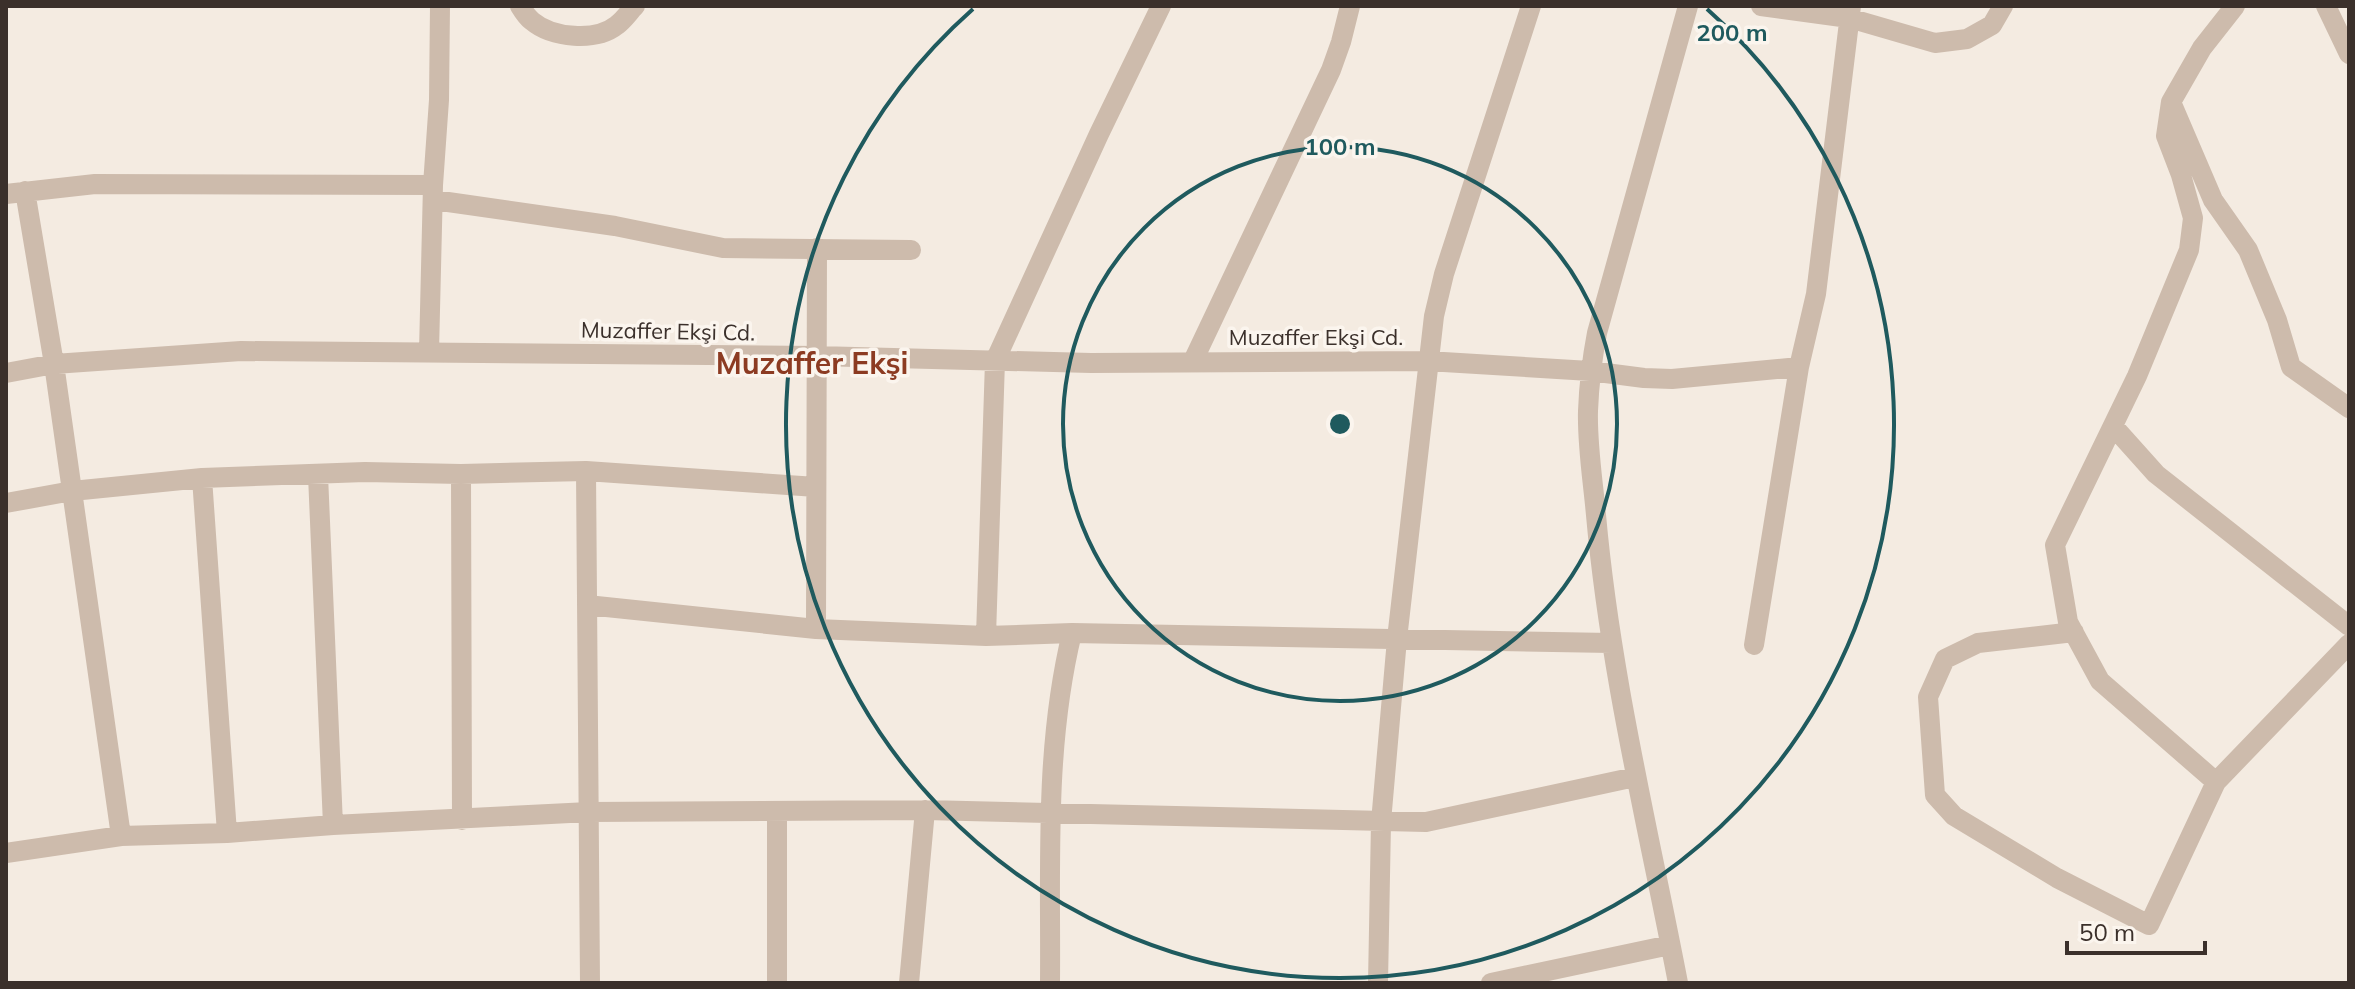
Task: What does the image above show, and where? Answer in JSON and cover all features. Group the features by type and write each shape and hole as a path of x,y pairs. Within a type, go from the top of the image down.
{"street":[{"path":"429,352 440,6"},
{"path":"520,6 531,21 542,27 580,36 616,26 635,6"},
{"path":"986,636 995,361 1161,6"},
{"path":"1193,361 1322,90 1341,42 1350,6"},
{"path":"1378,983 1381,822 1397,639 1434,316 1444,274 1531,6"},
{"path":"1678,983 1611,643 1588,415 1590,371 1597,333 1688,6"},
{"path":"1761,6 1850,12 1935,43 1967,39 1992,25 2003,6"},
{"path":"2216,782 2100,681 2068,622 2055,545 2137,376 2189,250 2193,218 2166,136 2171,102 2202,48 2235,6"},
{"path":"2326,6 2349,54"},
{"path":"1754,645 1799,367 1816,294 1850,12"},
{"path":"2171,102 2213,200 2248,250 2277,320 2291,367 2349,408"},
{"path":"121,836 54,364 16,193 95,184 434,192 723,248 911,250"},
{"path":"816,629 817,248"},
{"name":"Muzaffer Ekşi Cd.","path":"6,373 54,364 241,351 817,356 1091,363 1427,361 1672,379 1799,367"},
{"path":"2113,426 2156,474 2349,626"},
{"path":"6,503 72,491 202,478 365,472 461,474 586,471 816,487"},
{"path":"586,471 590,983"},
{"path":"461,474 462,820"},
{"path":"318,475 333,825"},
{"path":"202,478 227,833"},
{"path":"587,605 816,629 986,636 1072,633 1611,643"},
{"path":"2074,632 1978,643 1945,659 1928,697 1935,795 1954,816 2057,878 2149,925 2216,782 2349,644"},
{"path":"1050,983 1054,728 1072,633"},
{"path":"7,850 121,836 227,833 589,812 925,810 1426,822 1635,777"},
{"path":"909,983 925,810"},
{"path":"777,811 777,983"},
{"path":"1491,983 1670,945"}],"district":[{"name":"Muzaffer Ekşi","path":"812,364"}]}
